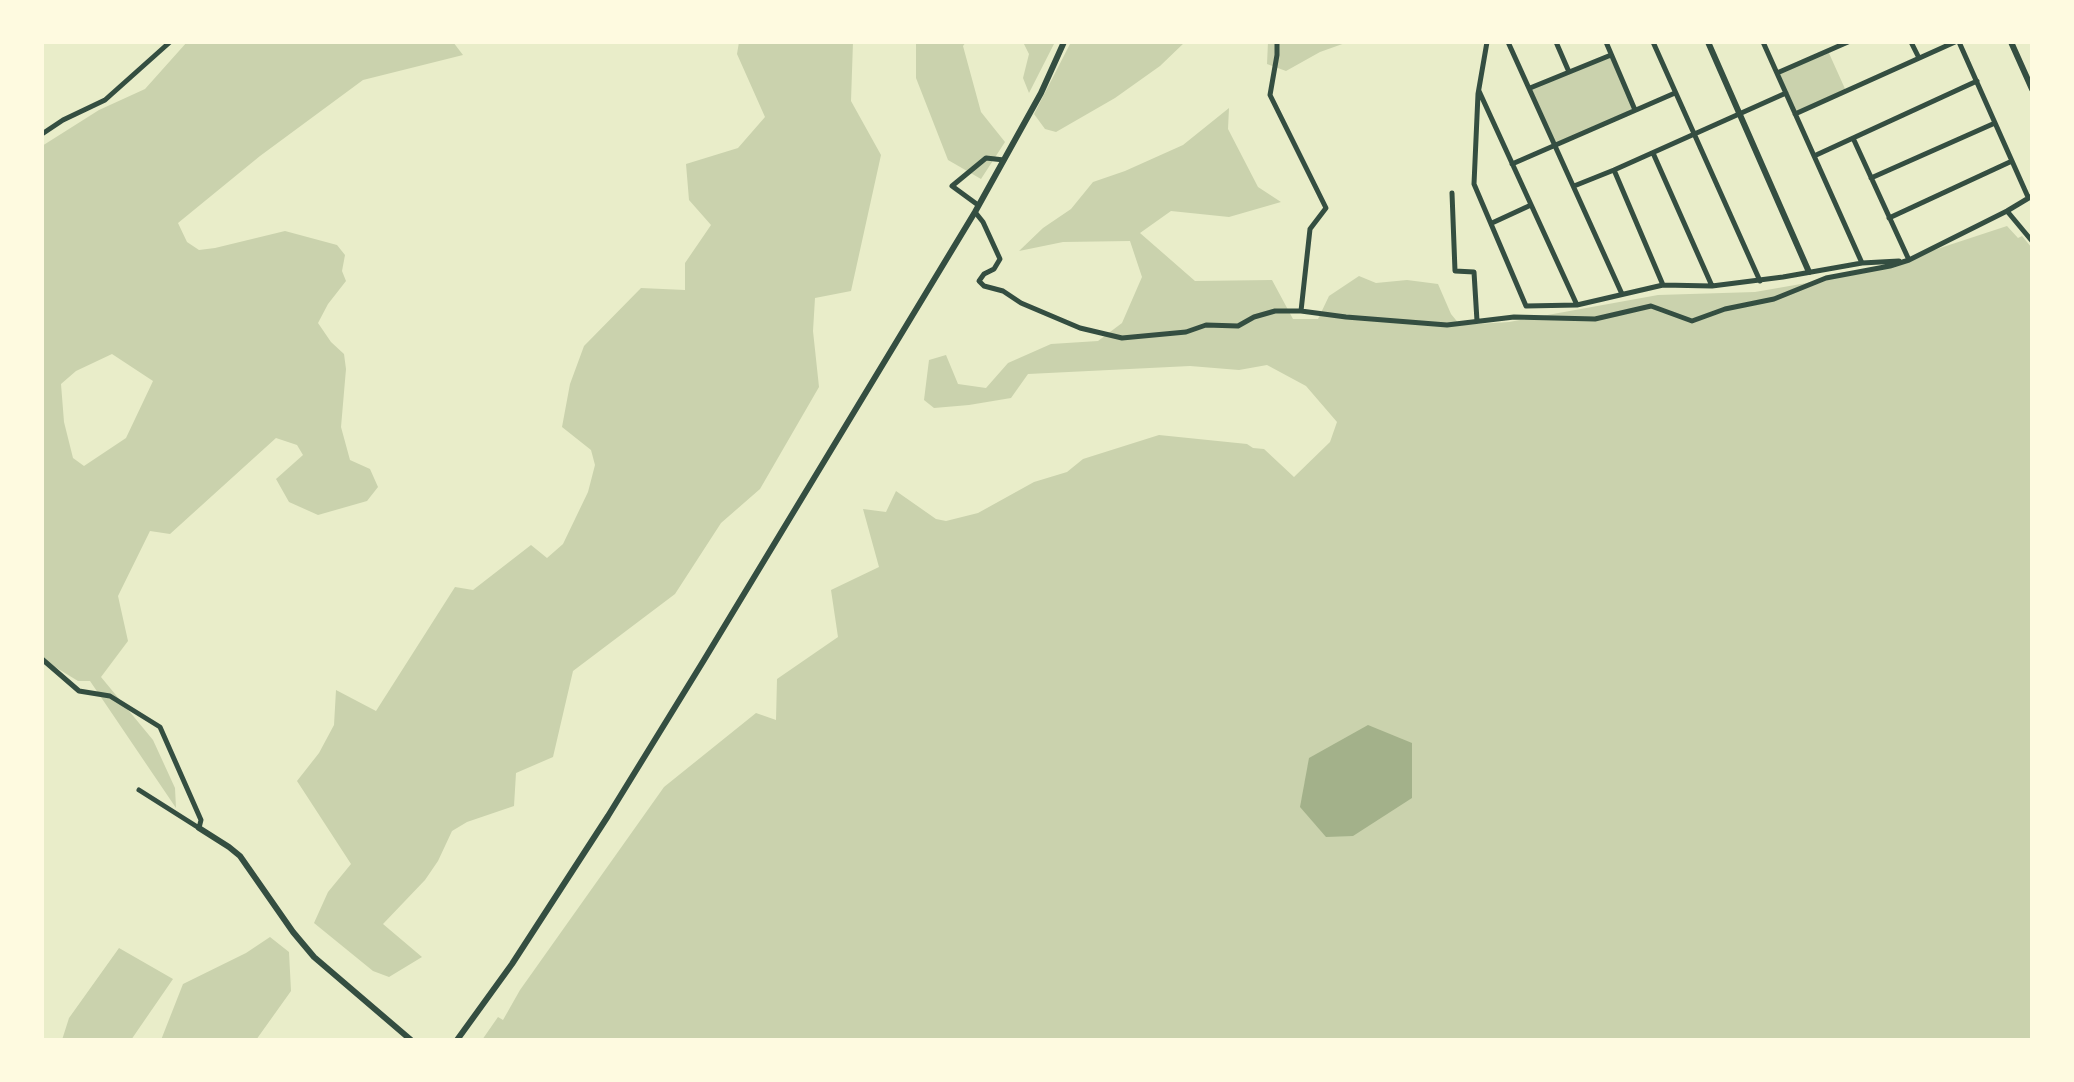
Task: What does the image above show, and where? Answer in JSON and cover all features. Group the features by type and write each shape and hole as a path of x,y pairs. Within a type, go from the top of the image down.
{"street":[{"path":"42,134 63,120 105,100 170,42"},
{"path":"457,1040 512,964 608,816 976,209 1041,93 1064,42"},
{"path":"1277,42 1270,95 1326,208 1310,229 1301,311"},
{"path":"1487,42 1479,90 1474,184 1526,306 1577,305 1663,285 1712,286 1760,281 1862,263 1909,260"},
{"path":"1508,42 1622,294"},
{"path":"1556,42 1569,72"},
{"path":"1605,42 1635,110"},
{"path":"1653,42 1760,281"},
{"path":"1708,42 1810,272"},
{"path":"1763,42 1862,263"},
{"path":"1777,73 1848,42"},
{"path":"1911,42 1919,58"},
{"path":"1003,160 986,158 952,186 976,209 1000,259 994,269 984,274 979,281 984,286 1003,290 1021,303 1080,328 1122,338 1186,332 1206,325 1238,326 1254,317 1275,311 1301,311 1447,325 1514,317 1595,319 1651,306 1692,321 1725,309 1774,299 1826,278 1909,260 2030,197 1957,42 1795,114"},
{"path":"2011,42 2032,89"},
{"path":"1530,88 1611,55"},
{"path":"1814,156 1977,81"},
{"path":"1479,90 1577,305"},
{"path":"1512,164 1675,93"},
{"path":"1574,186 1786,93"},
{"path":"1871,178 1995,122"},
{"path":"1853,138 1909,260"},
{"path":"1653,153 1712,286"},
{"path":"1889,218 2012,161"},
{"path":"1614,170 1663,285"},
{"path":"1452,193 1455,271 1474,272 1477,320"},
{"path":"1492,223 1531,205"},
{"path":"2007,211 2032,241"},
{"path":"42,659 79,691 110,696 160,727 201,820 199,828"},
{"path":"139,790 240,856 293,932 314,957 411,1040"}],"shaded area":[{"path":"187,42 453,42 463,55 363,80 260,156 178,223 187,242 199,250 285,231 337,245 345,255 342,271 346,281 328,304 318,323 331,342 344,354 346,369 341,427 350,460 370,469 378,487 367,501 318,515 289,502 276,479 303,455 297,445 276,438 170,534 150,531 118,596 128,641 101,677 153,740 175,788 176,808 90,681 78,681 42,659 42,146 99,110 145,89","holes":["112,354 153,381 126,438 84,466 73,458 64,422 61,384 76,371"]},
{"path":"739,42 853,42 851,101 881,155 851,291 815,298 813,331 819,387 760,489 721,523 675,594 573,671 553,757 516,773 514,806 467,822 452,831 438,861 425,880 383,924 422,957 389,977 373,971 314,923 328,892 351,864 297,781 319,753 334,725 336,690 376,711 455,587 473,590 531,545 547,558 563,544 588,492 595,465 591,450 562,427 570,384 584,346 641,288 685,290 685,263 711,225 689,200 686,164 738,148 765,117 737,54"},
{"path":"916,42 966,42 963,46 981,112 1005,142 981,179 948,160 916,78"},
{"path":"1023,42 1055,42 1029,93 1023,78 1029,54"},
{"path":"1071,42 1185,42 1160,66 1115,98 1056,132 1045,129 1034,114"},
{"path":"1268,42 1348,42 1320,52 1286,71 1267,64"},
{"path":"1828,51 1846,91 1795,114 1777,73"},
{"path":"1611,55 1635,110 1555,145 1530,88"},
{"path":"1229,108 1228,129 1258,187 1281,202 1229,217 1171,211 1140,233 1195,281 1272,280 1293,319 1318,319 1329,296 1359,276 1376,283 1407,280 1438,284 1451,314 1460,325 1509,322 1658,295 1755,292 1864,273 2007,226 2018,238 2022,236 2032,248 2032,1040 482,1040 498,1017 503,1020 520,990 664,787 756,713 776,720 777,679 838,637 831,590 879,567 863,509 886,512 896,491 936,519 946,521 978,513 1034,482 1067,472 1083,459 1159,435 1247,444 1253,448 1264,449 1294,477 1330,442 1337,422 1306,386 1267,365 1239,370 1190,366 1028,374 1011,398 934,408 924,400 929,360 946,355 958,384 986,388 1008,363 1051,344 1098,341 1122,323 1142,277 1130,241 1063,242 1019,251 1043,228 1071,209 1093,182 1183,145"},
{"path":"1368,725 1412,743 1412,798 1353,836 1326,837 1300,807 1309,758"},
{"path":"270,937 289,952 291,991 256,1040 161,1040 183,984 246,953"},
{"path":"119,948 173,979 131,1040 62,1040 69,1018"}]}
